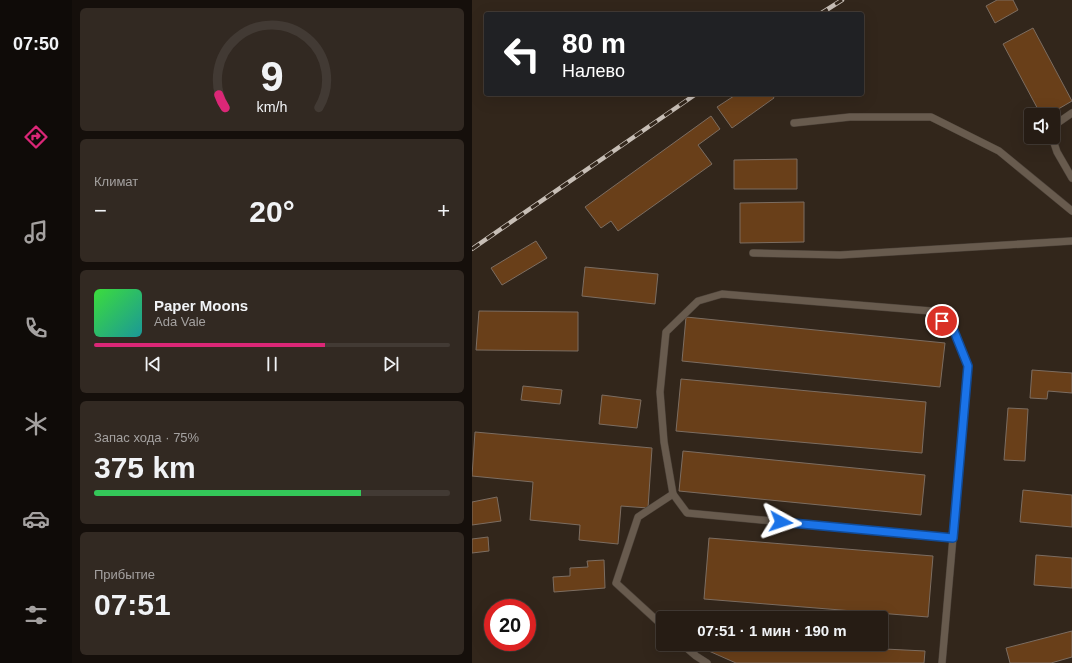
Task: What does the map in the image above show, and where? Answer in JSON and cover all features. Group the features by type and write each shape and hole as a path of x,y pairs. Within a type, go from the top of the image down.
{"lane":[{"path":"1060,121 1072,113"},
{"path":"794,123 850,117 931,117 1000,151 1072,211"},
{"path":"1054,144 1057,152 1072,178"},
{"path":"753,253 840,255 1072,242"},
{"path":"942,663 953,538 968,366 954,331 931,311 722,294 698,301 666,332 660,392 664,442 673,494 687,513 953,538"},
{"path":"656,620 616,583 638,517 673,494"},
{"path":"690,651 707,663"}],"building":[{"path":"997,0 1013,0 1018,10 995,23 986,6"},
{"path":"1033,28 1072,101 1060,108 1037,108 1003,44"},
{"path":"734,96 773,96 774,98 732,128 717,107"},
{"path":"711,116 720,129 698,145 712,164 618,231 611,221 601,228 585,207"},
{"path":"797,159 797,189 734,189 734,160"},
{"path":"804,202 804,242 740,243 740,203"},
{"path":"536,241 547,258 502,285 491,268"},
{"path":"585,267 658,274 655,304 582,296"},
{"path":"479,311 578,312 578,351 476,350"},
{"path":"686,317 945,343 940,387 682,361"},
{"path":"1032,370 1072,373 1072,393 1048,391 1047,399 1030,398"},
{"path":"681,379 926,402 922,453 676,431"},
{"path":"523,386 562,390 560,404 521,400"},
{"path":"602,395 641,400 637,428 599,424"},
{"path":"1008,408 1028,409 1025,461 1004,460"},
{"path":"475,432 652,448 648,508 621,506 618,544 579,540 580,525 530,520 533,482 472,476"},
{"path":"683,451 925,475 921,515 679,491"},
{"path":"1023,490 1072,495 1072,527 1020,522"},
{"path":"497,497 501,521 472,525 472,502"},
{"path":"488,537 489,551 472,553 472,539"},
{"path":"709,538 933,556 928,617 888,614 888,611 853,611 704,599"},
{"path":"1036,555 1072,558 1072,588 1034,585"},
{"path":"604,560 605,588 554,592 553,577 570,576 570,568 588,567 587,561"},
{"path":"1072,631 1072,657 1051,663 1010,663 1006,648"},
{"path":"888,649 925,651 924,663 736,663 709,651 888,651"}],"railway":[{"path":"823,12 842,0"},
{"path":"472,249 693,96"}],"route":[{"path":"781,522 953,538 968,366 954,331 942,321"}]}
